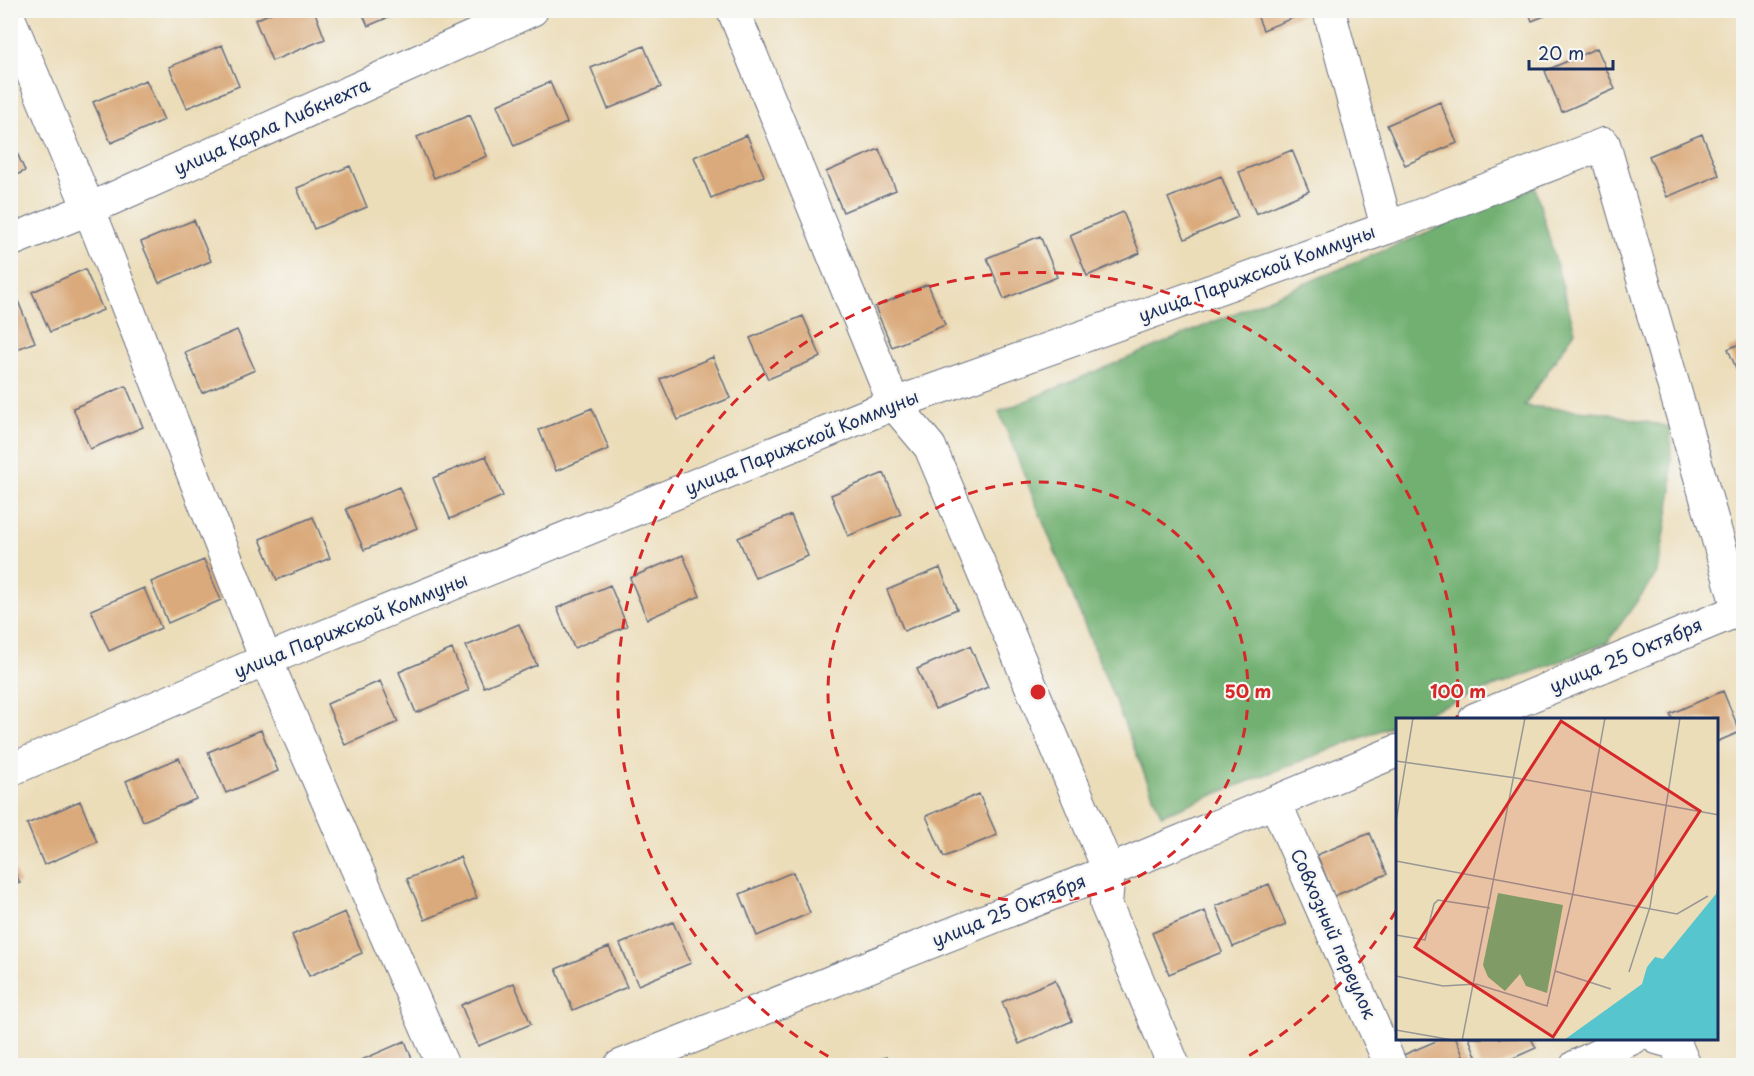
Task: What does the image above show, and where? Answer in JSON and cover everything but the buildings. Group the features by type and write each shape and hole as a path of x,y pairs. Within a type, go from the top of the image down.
{"street":[{"name":"улица Карла Либкнехта","path":"10,241 89,209 532,10"},
{"path":"733,10 894,405 930,447 1109,871 1106,904 1174,1065"},
{"path":"1329,10 1387,228"},
{"path":"10,20 89,209 266,660 442,1065"},
{"name":"улица Парижской Коммуны","path":"10,770 266,660 894,405 1387,228 1604,144 1742,611"},
{"name":"улица 25 Октября","path":"1477,718 1742,611"},
{"name":"улица 25 Октября","path":"620,1065 1109,871 1396,751"},
{"name":"Совхозный переулок","path":"1275,802 1391,1065"},
{"path":"1576,1065 1629,1040"},
{"path":"1665,1040 1675,1043 1685,1065"}],"green space":[{"path":"1535,187 1575,331 1524,406 1601,412 1670,427 1672,490 1658,572 1607,643 1413,718 1396,718 1396,724 1161,815 999,412"}]}
